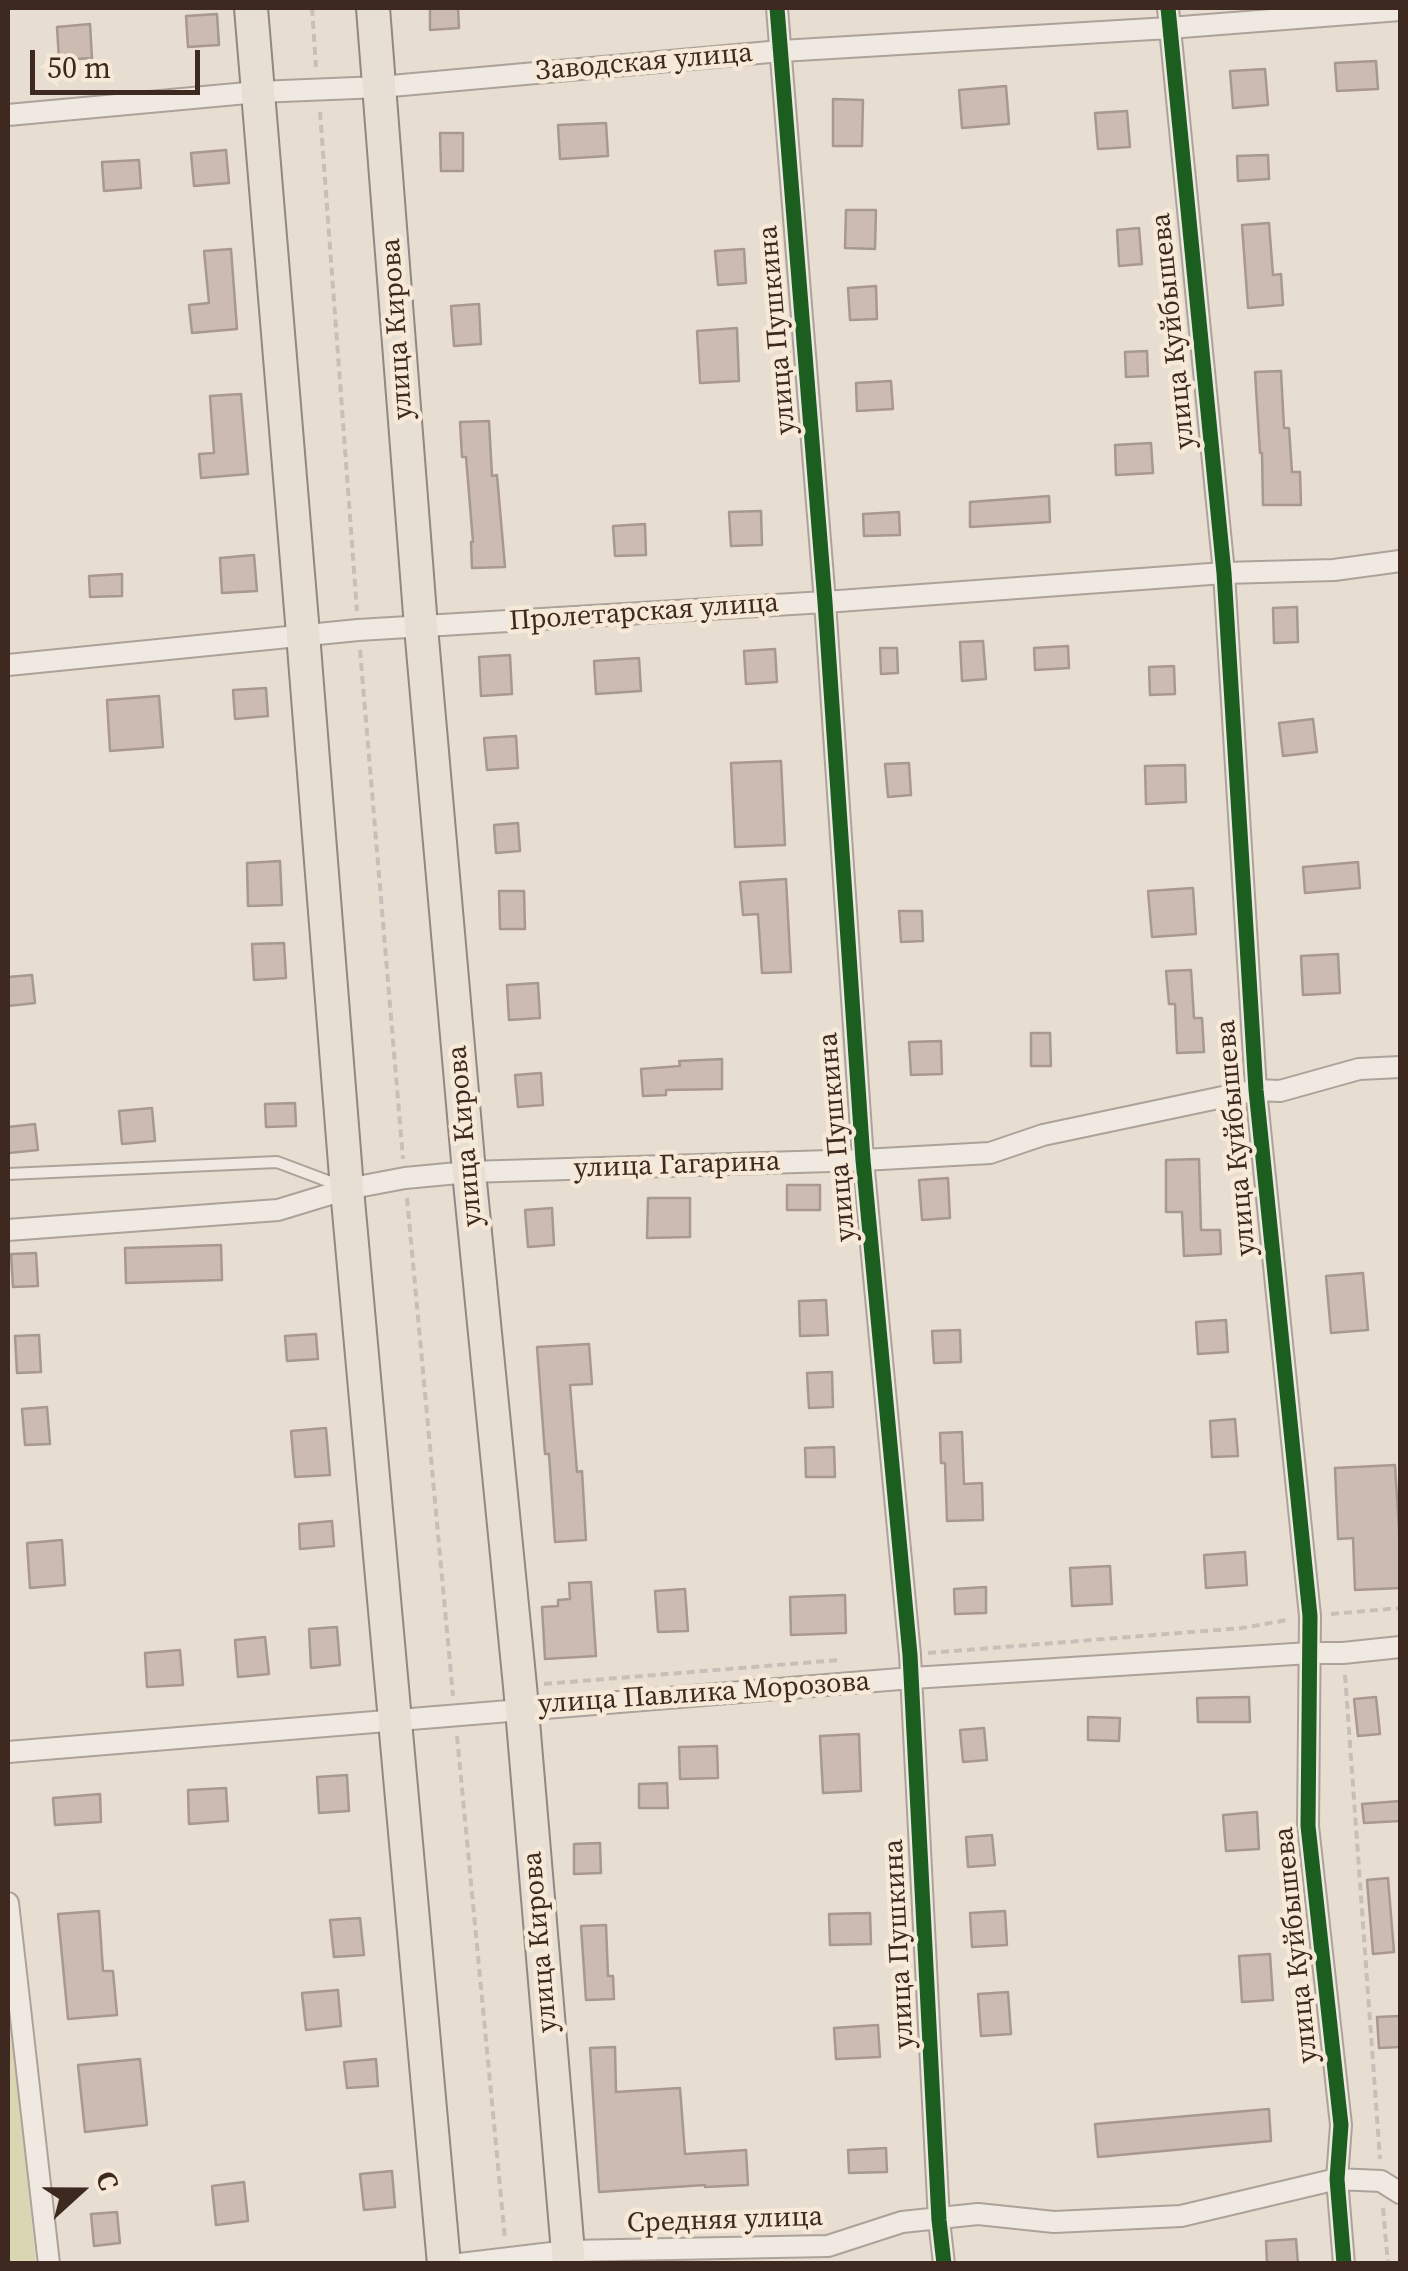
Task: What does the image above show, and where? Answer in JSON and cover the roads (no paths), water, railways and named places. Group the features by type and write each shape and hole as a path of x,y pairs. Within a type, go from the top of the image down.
{"main road":[{"path":"251,8 346,1188 444,2264"},
{"name":"улица Кирова","path":"373,8 420,627 568,2257"}],"street":[{"name":"улица Пушкина","path":"778,8 825,602 863,1160 912,1678 938,2220 944,2264"},
{"name":"Заводская улица","path":"8,114 1169,18 1400,10"},
{"name":"улица Куйбышева","path":"1169,18 1224,574 1256,1090 1310,1616 1308,1826 1342,2125 1337,2179 1344,2264"},
{"name":"Пролетарская улица","path":"8,665 304,634 1334,570 1400,561"},
{"name":"улица Гагарина","path":"8,1230 278,1210 346,1188 469,1172 990,1153 1043,1135 1256,1090 1280,1091 1359,1069 1400,1067"},
{"name":"улица Павлика Морозова","path":"8,1752 395,1722 455,1715 520,1697 912,1678 1400,1647"},
{"path":"8,1903 49,2264"},
{"name":"Средняя улица","path":"460,2264 507,2256 828,2246 902,2222 978,2214 1054,2222 1181,2216 1337,2179 1381,2182 1400,2193"}],"lane":[{"path":"8,1174 276,1162 346,1188"}]}
